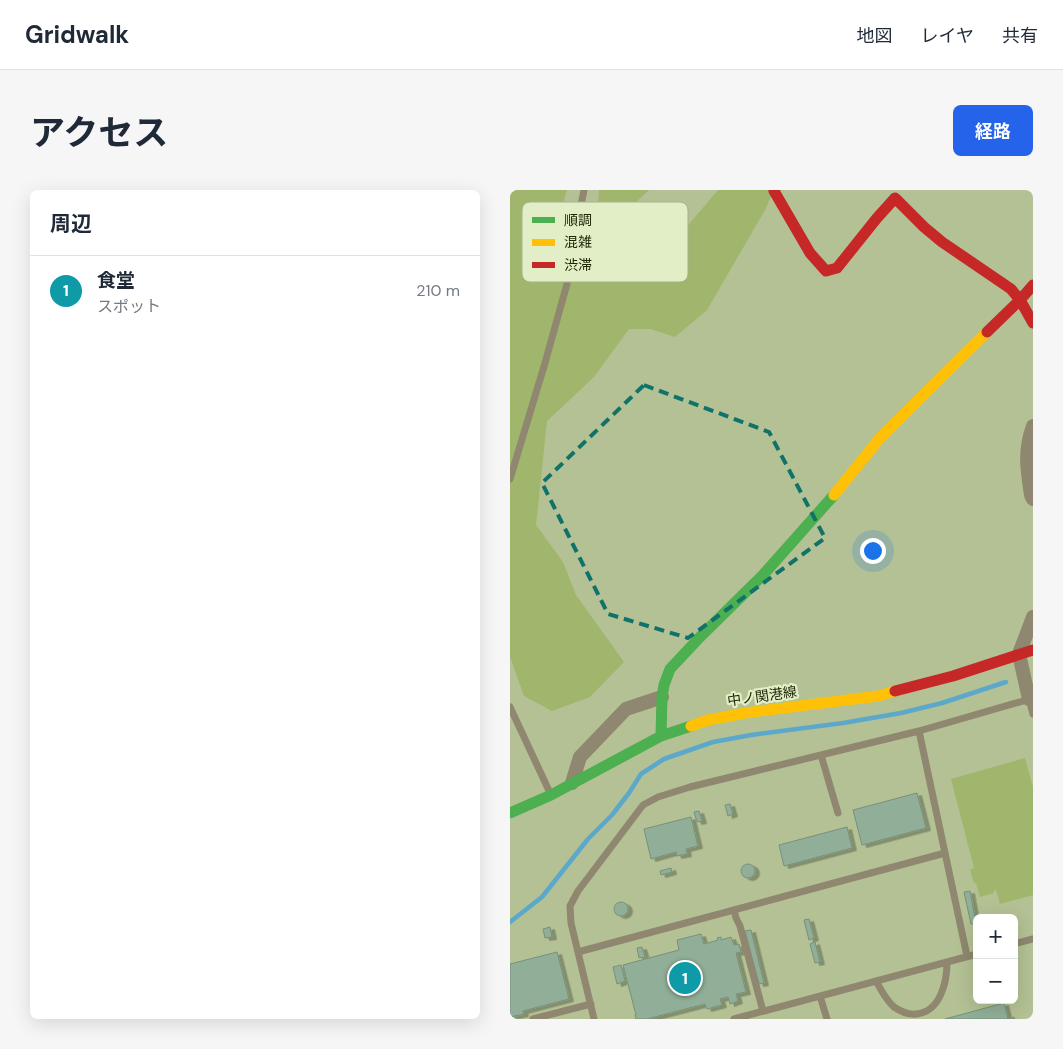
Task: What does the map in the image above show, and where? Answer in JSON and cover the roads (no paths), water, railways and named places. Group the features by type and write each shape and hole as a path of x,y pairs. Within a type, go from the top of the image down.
{"street":[{"path":"775,190 774,192 785,212 810,253 826,271 837,268 895,198 936,237 1011,289 1020,300 1033,324"},
{"path":"661,736 662,697 670,669 763,575 824,507 880,438 1033,285"},
{"path":"1033,426 1028,440 1027,464 1033,499"},
{"path":"1031,699 1026,652 1033,617"},
{"name":"中ノ関港線","path":"510,813 551,795 661,736 708,720 745,713 878,696 953,676 1026,652"},
{"path":"572,783 580,757 626,709 662,697"}],"lane":[{"path":"510,479 567,282"},
{"path":"593,1019 571,923 570,906 578,891 643,805 690,787 920,731 1031,699 1033,714"},
{"path":"510,707 551,795"},
{"path":"920,731 967,956"},
{"path":"820,755 838,813"},
{"path":"578,952 945,853"},
{"path":"734,910 763,1011"},
{"path":"1018,943 1033,939"},
{"path":"734,1019 973,955"},
{"path":"876,981 894,1007 914,1015 926,1013 935,1006 940,995 947,972 947,962"},
{"path":"820,996 827,1019"},
{"path":"533,1019 591,1004"}],"waterway":[{"path":"510,922 542,897 588,839 612,815 641,774 664,759 713,742 901,713 942,703 1006,682"}],"place":[{"name":"食堂","path":"685,978"}]}
